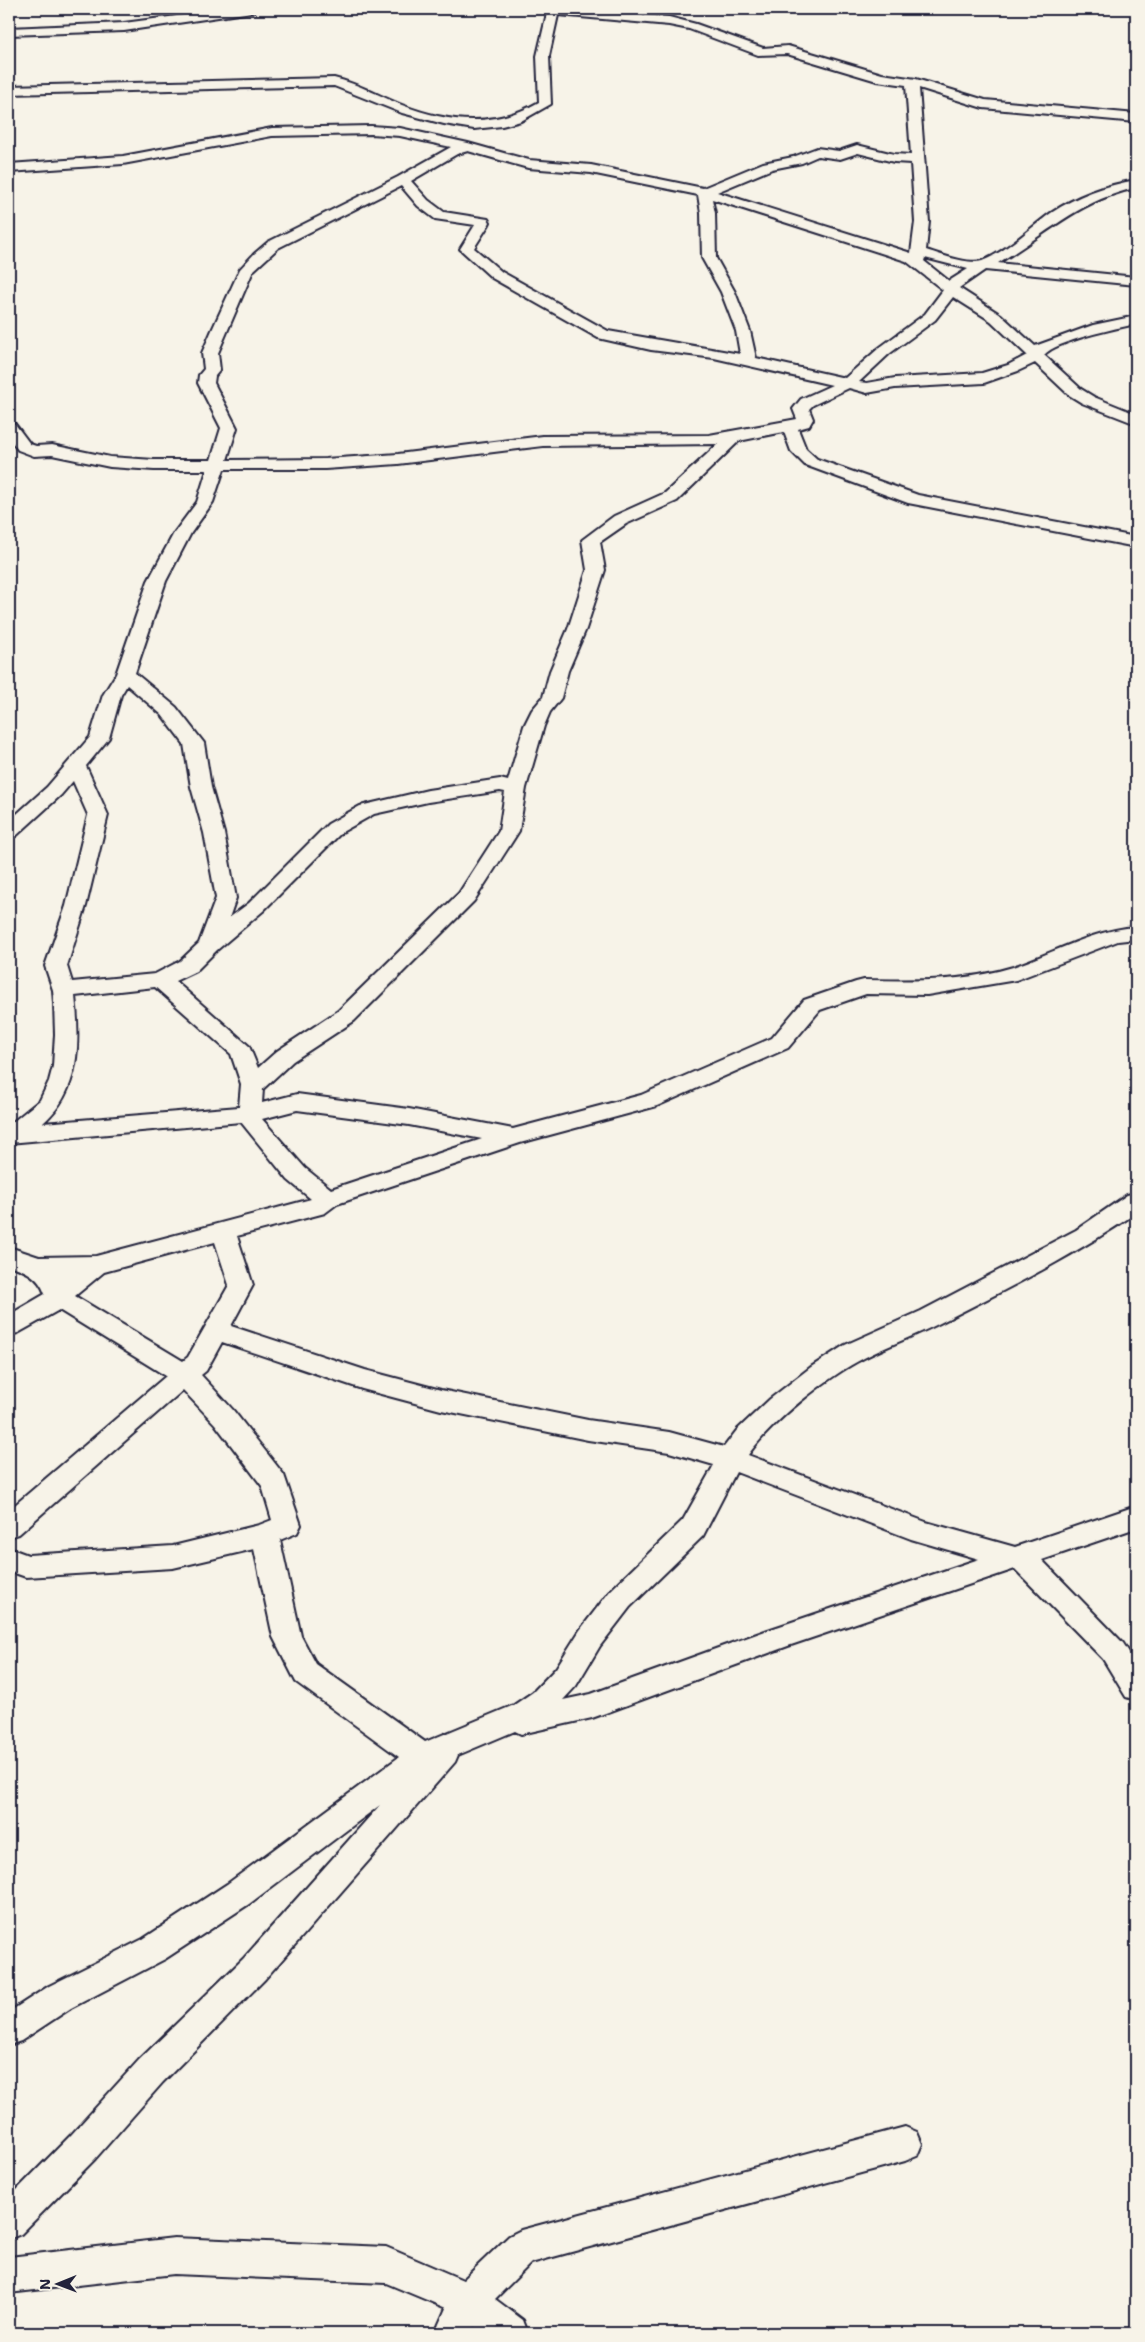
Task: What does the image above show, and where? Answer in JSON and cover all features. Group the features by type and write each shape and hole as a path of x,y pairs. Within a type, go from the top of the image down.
{"street":[{"path":"9,32 124,27 252,9"},
{"path":"9,90 144,85 334,82 358,89 396,107 458,124 496,125 514,121 545,104 543,56 554,10 669,21 692,26 762,52 788,50 881,78 912,82 966,100 1000,107 1136,118"},
{"path":"912,82 922,222 918,257"},
{"path":"458,124 468,146"},
{"path":"9,168 123,160 272,132 371,130 400,132 468,146 528,164 591,168 704,192 918,257 980,267 1136,281"},
{"path":"9,832 54,791 99,738 112,695 125,674 157,581 183,532 205,502 229,428 206,383 207,375 212,370 210,354 247,269 273,245 403,180 452,151 468,146"},
{"path":"704,192 768,166 797,160 816,152 829,156 857,149 894,158 918,160"},
{"path":"403,180 423,203 440,216 483,222 480,229 471,237 467,249 497,275 603,334 651,345 714,353 749,362 850,382 867,388 895,383 984,378 1013,368 1036,356 1041,349 1060,341 1098,328 1136,320"},
{"path":"9,427 24,447 34,451 52,450 110,462 216,465 356,462 542,442 709,440 803,423 805,419 801,409 807,402 850,382 884,351 930,318 957,281 1018,245 1058,214 1109,189 1136,184"},
{"path":"704,192 708,213 709,258 728,292 742,331 749,362"},
{"path":"918,257 950,289 996,318 1075,392 1088,400 1136,419"},
{"path":"789,425 799,451 810,462 914,498 1136,542"},
{"path":"252,1087 285,1056 346,1016 467,897 509,831 516,788 534,726 541,710 552,698 559,671 578,629 596,570 591,540 620,520 672,497 734,437"},
{"path":"125,674 169,712 194,743 201,787 214,833 226,898 209,946"},
{"path":"11,1134 49,1105 59,1086 67,1033 64,990 56,966 76,906 98,816 76,766"},
{"path":"64,990 160,980 188,966 256,907 335,828 367,810 428,796 500,785 516,788"},
{"path":"9,1256 38,1266 96,1266 223,1230 316,1207 329,1198 512,1137 649,1101 780,1043 812,1005 864,987 927,988 1016,973 1115,935 1136,933"},
{"path":"160,980 241,1051 252,1087 250,1119 293,1170 316,1192 329,1198"},
{"path":"11,1134 250,1114 297,1102 409,1117 512,1137"},
{"path":"9,2030 60,1997 154,1949 238,1894 340,1816 436,1751 524,1714 543,1701 566,1677 590,1638 620,1599 694,1528 730,1458 746,1437 759,1425 820,1374 854,1352 930,1317 1085,1236 1136,1201"},
{"path":"9,1526 53,1486 197,1364 241,1285 223,1230"},
{"path":"9,1559 26,1566 174,1557 265,1535 287,1525 274,1482 224,1417 185,1375 59,1298 54,1281 38,1266"},
{"path":"9,1326 59,1298 73,1282 96,1266"},
{"path":"216,1331 362,1379 441,1400 588,1430 669,1442 730,1458 921,1531 1026,1561 1113,1651 1135,1684"},
{"path":"502,1724 592,1706 778,1638 1012,1557 1136,1517"},
{"path":"265,1535 287,1637 306,1672 436,1751"},
{"path":"9,2222 83,2147 151,2071 219,2001 254,1969 436,1751"},
{"path":"453,2333 468,2300 521,2248 906,2144"},
{"path":"9,2275 174,2256 386,2265 468,2300 510,2333"}]}
